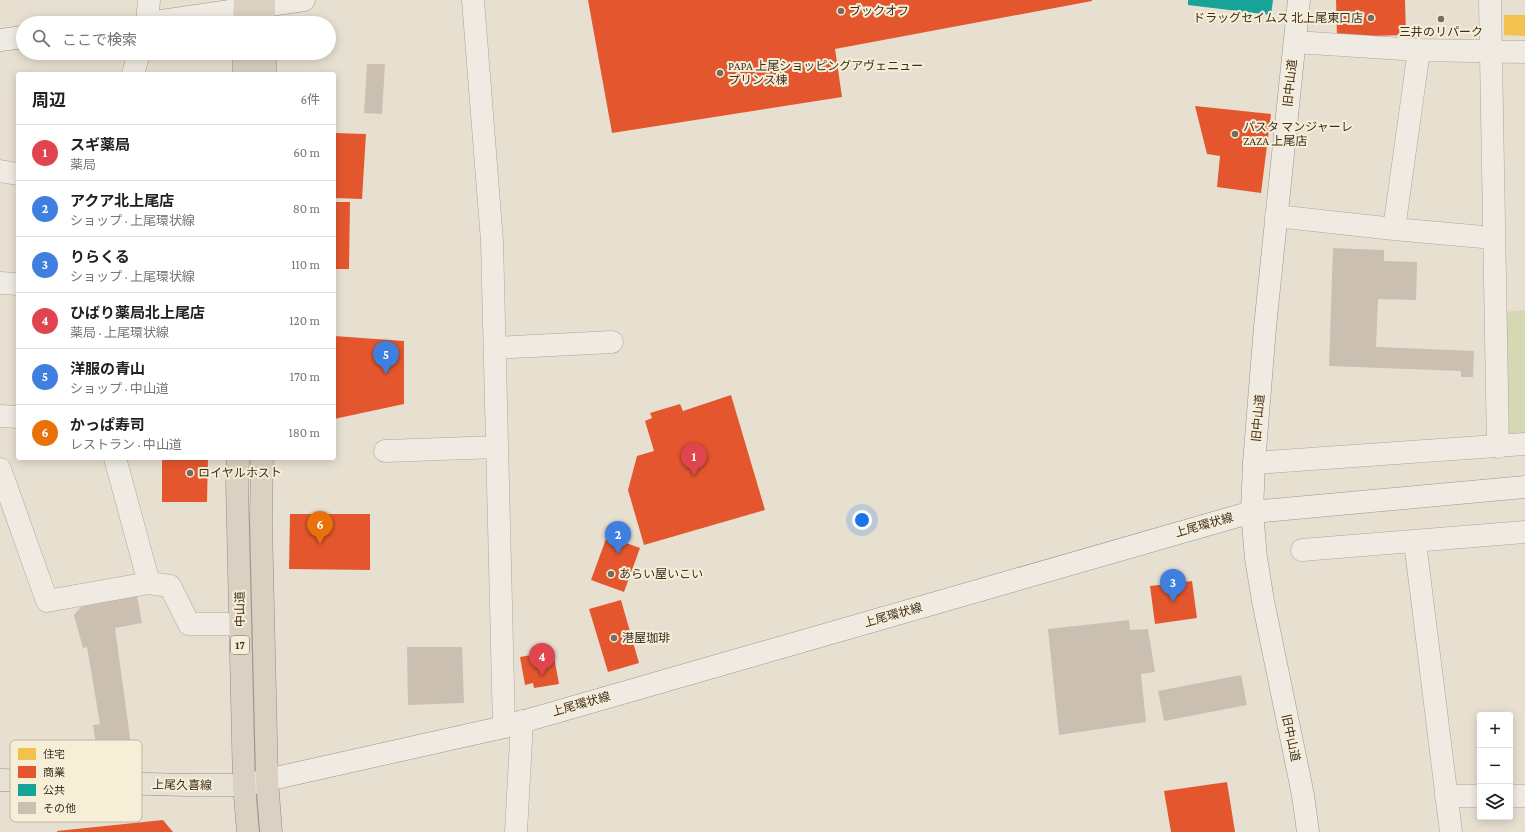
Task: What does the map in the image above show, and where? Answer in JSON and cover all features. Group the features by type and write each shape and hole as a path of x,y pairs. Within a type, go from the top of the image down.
{"highway":[{"path":"244,60 244,72"},
{"path":"265,60 265,72"},
{"name":"中山道","path":"238,460 237,484 244,785 248,832"},
{"name":"中山道","path":"262,460 261,522 267,780 271,832"}],"main road":[{"name":"上尾久喜線","path":"0,780 10,780"},
{"name":"上尾久喜線","path":"142,784 244,785 267,780"}],"street":[{"path":"148,16 149,0"},
{"path":"205,16 254,10 304,0"},
{"path":"473,0 492,241 497,447 513,724 516,832"},
{"name":"旧中山道","path":"1299,0 1276,216 1254,463 1252,512 1256,558 1263,601 1303,795 1308,832"},
{"path":"1490,0 1498,447"},
{"path":"0,40 16,38"},
{"path":"1295,42 1419,50 1525,52"},
{"path":"1394,229 1419,50"},
{"path":"134,72 137,60"},
{"path":"0,171 16,174"},
{"path":"1276,216 1494,238"},
{"path":"0,283 16,284"},
{"path":"495,348 612,342"},
{"path":"0,416 16,417"},
{"path":"1254,463 1525,444"},
{"path":"385,451 497,447"},
{"path":"116,460 149,583"},
{"path":"0,469 47,601 149,583 170,586 190,624 240,624"},
{"name":"上尾環状線","path":"267,780 513,724 1252,512 1525,487"},
{"path":"1302,550 1525,532"},
{"path":"1415,542 1451,832"},
{"path":"1446,796 1477,796"},
{"path":"1513,796 1525,796"}],"green space":[{"path":"1525,310 1525,436 1513,437 1506,432 1503,312"}],"building: 住宅":[{"path":"1504,15 1525,15 1525,36 1504,35"}],"building: 商業":[{"name":"PAPA 上尾ショッピングアヴェニュー プリンス棟","path":"588,0 1092,1 835,49 842,97 612,133"},
{"name":"ドラッグセイムス 北上尾東口店","path":"1336,0 1405,0 1406,35 1337,37"},
{"name":"パスタ マンジャーレ ZAZA 上尾店","path":"1195,106 1271,114 1261,193 1217,187 1220,156 1207,154"},
{"path":"336,133 366,134 362,199 336,198"},
{"path":"336,202 350,202 349,269 336,269"},
{"path":"336,336 404,341 404,404 336,419"},
{"path":"731,395 765,510 644,545 628,490 637,456 654,451 645,421 652,418 650,413 680,404 683,411"},
{"path":"162,460 208,460 207,502 162,502"},
{"path":"290,514 370,514 370,570 289,569"},
{"path":"607,536 640,548 624,592 591,580"},
{"path":"1192,581 1197,618 1155,624 1150,586"},
{"path":"621,600 639,663 608,672 589,609"},
{"path":"553,651 559,684 534,688 533,683 525,685 520,657"},
{"path":"1227,782 1235,832 1171,832 1164,791"},
{"path":"163,820 173,832 57,832 57,831"}],"building: 公共":[{"path":"1188,0 1273,0 1271,15 1188,5"}],"building: その他":[{"path":"367,64 385,64 382,114 364,113"},
{"path":"1333,248 1384,250 1384,261 1417,262 1416,300 1378,299 1376,347 1474,351 1473,377 1461,377 1461,371 1329,366"},
{"path":"137,596 142,623 115,628 130,740 95,740 93,725 100,724 87,647 83,648 74,615 81,607"},
{"path":"1129,620 1130,630 1148,629 1155,672 1141,674 1146,722 1059,735 1048,629"},
{"path":"407,647 462,647 464,703 408,705"},
{"path":"1241,675 1247,705 1164,721 1158,691"}],"place":[{"name":"ブックオフ","path":"841,11"},
{"name":"ドラッグセイムス 北上尾東口店","path":"1371,18"},
{"name":"三井のリパーク","path":"1441,19"},
{"name":"PAPA 上尾ショッピングアヴェニュー プリンス棟","path":"720,73"},
{"name":"パスタ マンジャーレ ZAZA 上尾店","path":"1235,134"},
{"name":"洋服の青山","path":"386,374"},
{"name":"ロイヤルホスト","path":"190,473"},
{"name":"スギ薬局","path":"694,476"},
{"name":"かっぱ寿司","path":"320,544"},
{"name":"アクア北上尾店","path":"618,554"},
{"name":"あらい屋いこい","path":"611,574"},
{"name":"りらくる","path":"1173,602"},
{"name":"港屋珈琲","path":"614,638"},
{"name":"ひばり薬局北上尾店","path":"542,676"}]}
